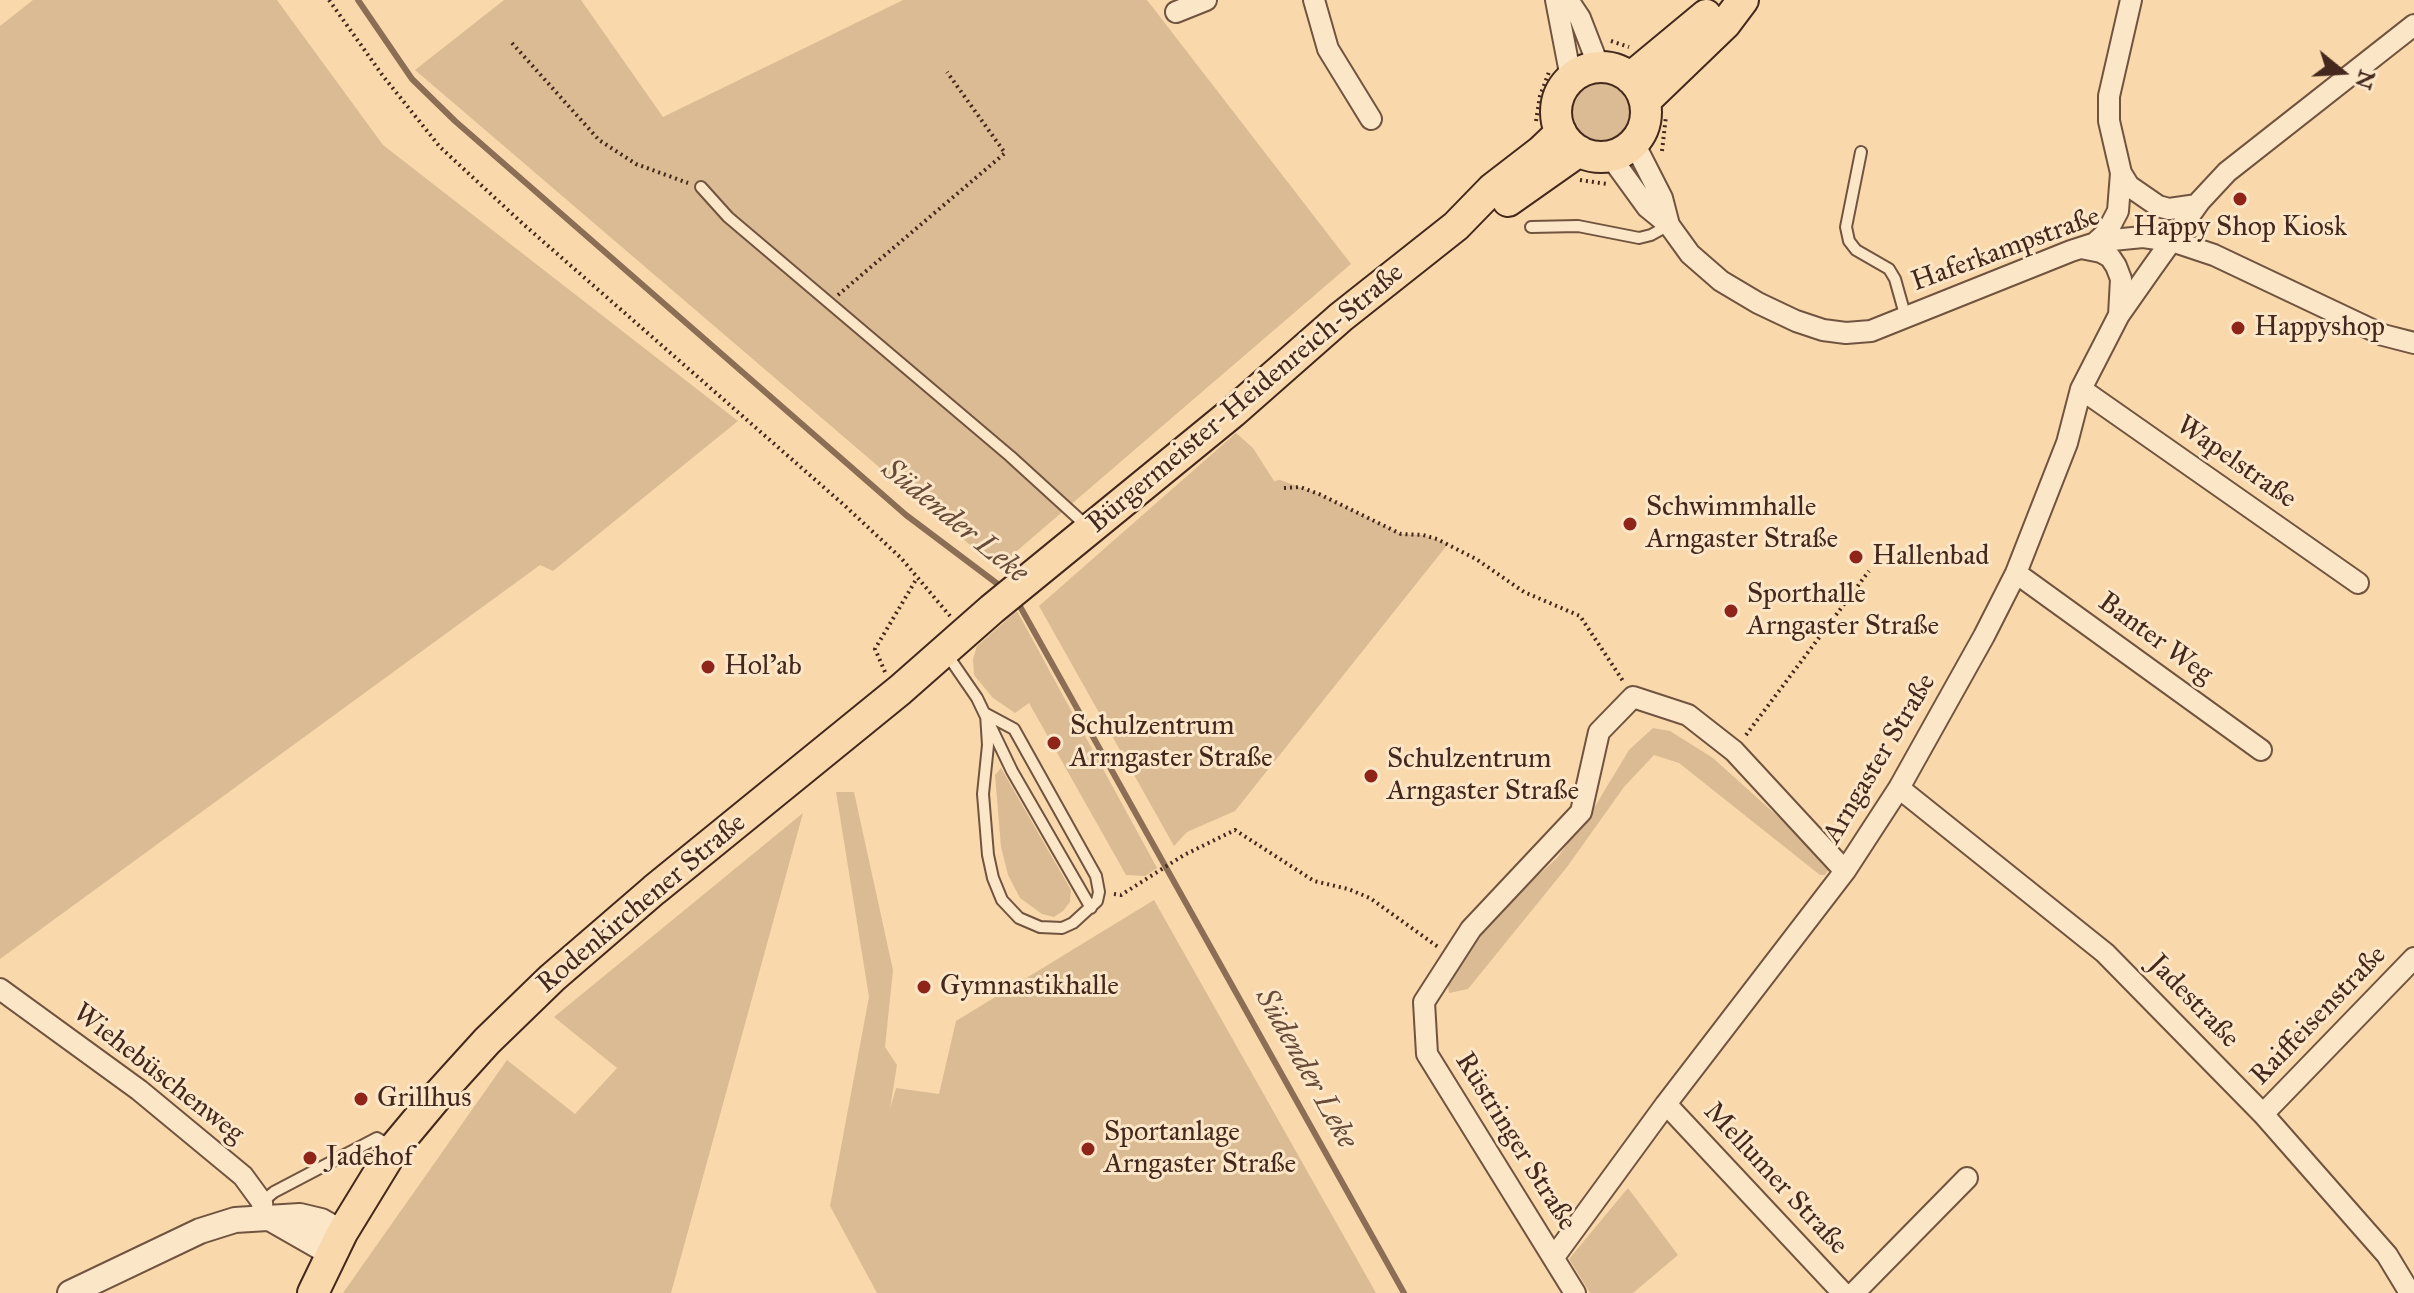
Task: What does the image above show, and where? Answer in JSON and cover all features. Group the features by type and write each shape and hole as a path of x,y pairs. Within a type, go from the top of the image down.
{"main road":[{"path":"1638,90 1724,0"},
{"path":"1638,90 1725,24 1743,0"},
{"path":"1599,67 1613,68 1638,90 1645,123 1622,150 1594,156 1570,142 1556,116 1558,99 1571,78 1581,71 1599,67"},
{"name":"Bürgermeister-Heidenreich-Straße","path":"1037,572 1233,412 1341,317 1456,226 1492,189 1540,152 1570,142"},
{"name":"Rodenkirchener Straße","path":"313,1293 336,1243 394,1148 468,1062 552,978 654,890 946,652 1037,572"}],"street":[{"path":"1176,12 1206,0"},
{"path":"1314,0 1328,49 1371,119"},
{"path":"1556,0 1571,78"},
{"path":"1568,0 1580,18 1599,67"},
{"path":"2119,315 2121,279 2116,266 2110,257 2088,246 2107,232 2118,211 2121,173 2109,121 2109,96 2131,0"},
{"path":"2138,193 2172,241 2197,205 2227,172 2414,25"},
{"name":"Haferkampstraße","path":"1622,150 1647,207 1669,225 1690,254 1721,281 1796,321 1846,333 1871,331 2088,246 2125,237 2172,241 2214,255 2383,335 2414,343"},
{"path":"2121,173 2129,186 2149,202 2169,209 2197,205"},
{"name":"Arngaster Straße","path":"1554,1257 1666,1104 1845,871 1899,788 2016,573 2067,443 2081,389 2119,315 2172,241"},
{"name":"Wapelstraße","path":"2081,389 2358,583"},
{"name":"Banter Weg","path":"2016,573 2261,750"},
{"path":"1633,697 1688,715 1734,751 1845,871"},
{"name":"Rüstringer Straße","path":"1575,1293 1427,1054 1424,1002 1471,929 1581,812 1599,732 1633,697"},
{"name":"Jadestraße","path":"1899,788 2105,953 2263,1114 2387,1255 2410,1293"},
{"name":"Raiffeisenstraße","path":"2263,1114 2414,958"},
{"name":"Wiehebüschenweg","path":"0,989 139,1090 243,1176 264,1212"},
{"name":"Mellumer Straße","path":"1666,1104 1843,1293"},
{"name":"Mellumer Straße","path":"1854,1293 1967,1178"},
{"path":"70,1293 200,1231 264,1212 336,1243"}],"lane":[{"path":"1861,152 1846,227 1849,241 1856,250 1889,269 1906,318"},
{"path":"701,187 728,217 1057,497 1090,530"},
{"path":"1531,227 1578,226 1639,238 1669,225"},
{"path":"946,652 986,714 1012,771 1091,908"},
{"path":"986,714 1014,729 1096,876 1099,892 1091,908 1062,928 1040,927 1019,918 1002,900 993,878 983,794 988,745 986,714"},
{"path":"264,1212 274,1192 377,1138 394,1148"}],"path":[{"path":"329,0 383,76 440,147 522,223 844,505 901,558 955,620"},
{"path":"512,43 599,140 636,164 701,187"},
{"path":"830,301 1005,153 947,72"},
{"path":"1284,488 1300,487 1319,494 1401,534 1437,539 1476,559 1524,592 1580,616 1633,697"},
{"path":"1734,751 1869,571"},
{"path":"887,676 875,649 918,577"},
{"path":"1099,892 1121,895 1184,855 1235,830 1314,881 1370,898 1452,957"}],"shaded area":[{"path":"33,0 277,0 383,145 738,421 553,571 540,565 0,959 0,26"},
{"path":"504,0 581,0 663,117 903,0 1147,0 1351,264 997,568 415,70"},
{"path":"1601,80 1613,82 1623,89 1630,99 1630,123 1623,133 1613,140 1601,142 1589,140 1579,133 1572,123 1570,111 1572,99 1579,89 1589,82"},
{"path":"1236,433 1253,448 1274,481 1280,480 1319,494 1401,534 1423,535 1448,544 1235,811 1187,832 1174,846 1039,606"},
{"path":"1017,611 1157,868 1145,876 1126,875 1029,703 1015,713 993,698 974,675 973,659 977,646"},
{"path":"1653,728 1670,731 1713,758 1825,859 1829,869 1825,875 1820,875 1679,763 1654,755 1624,787 1567,867 1468,989 1449,993 1447,976 1475,934 1557,858 1594,808 1629,750"},
{"path":"1001,768 1071,890 1070,902 1054,917 1042,914 1020,898 1008,875 1001,847 995,775"},
{"name":"Sportanlage Arngaster Straße","path":"836,792 854,792 893,970 885,1047 897,1065 890,1109 896,1088 939,1094 956,1021 1154,900 1376,1293 877,1293 830,1206 869,997"},
{"path":"803,813 671,1293 343,1293 507,1060 575,1114 617,1068 554,1017"},
{"path":"1628,1188 1678,1255 1633,1293 1590,1293 1569,1259"}],"waterway":[{"name":"Südender Leke","path":"358,0 412,79 455,121 906,515 1003,588"},
{"name":"Südender Leke","path":"1017,601 1404,1293"}],"place":[{"name":"Happy Shop Kiosk","path":"2240,199"},
{"name":"Happyshop","path":"2238,328"},
{"name":"Schwimmhalle Arngaster Straße","path":"1630,524"},
{"name":"Hallenbad","path":"1856,557"},
{"name":"Sporthalle Arngaster Straße","path":"1731,611"},
{"name":"Hol'ab","path":"708,667"},
{"name":"Schulzentrum Arrngaster Straße","path":"1054,743"},
{"name":"Schulzentrum Arngaster Straße","path":"1371,776"},
{"name":"Gymnastikhalle","path":"924,987"},
{"name":"Grillhus","path":"361,1099"},
{"name":"Sportanlage Arngaster Straße","path":"1088,1149"},
{"name":"Jadehof","path":"310,1158"}]}
